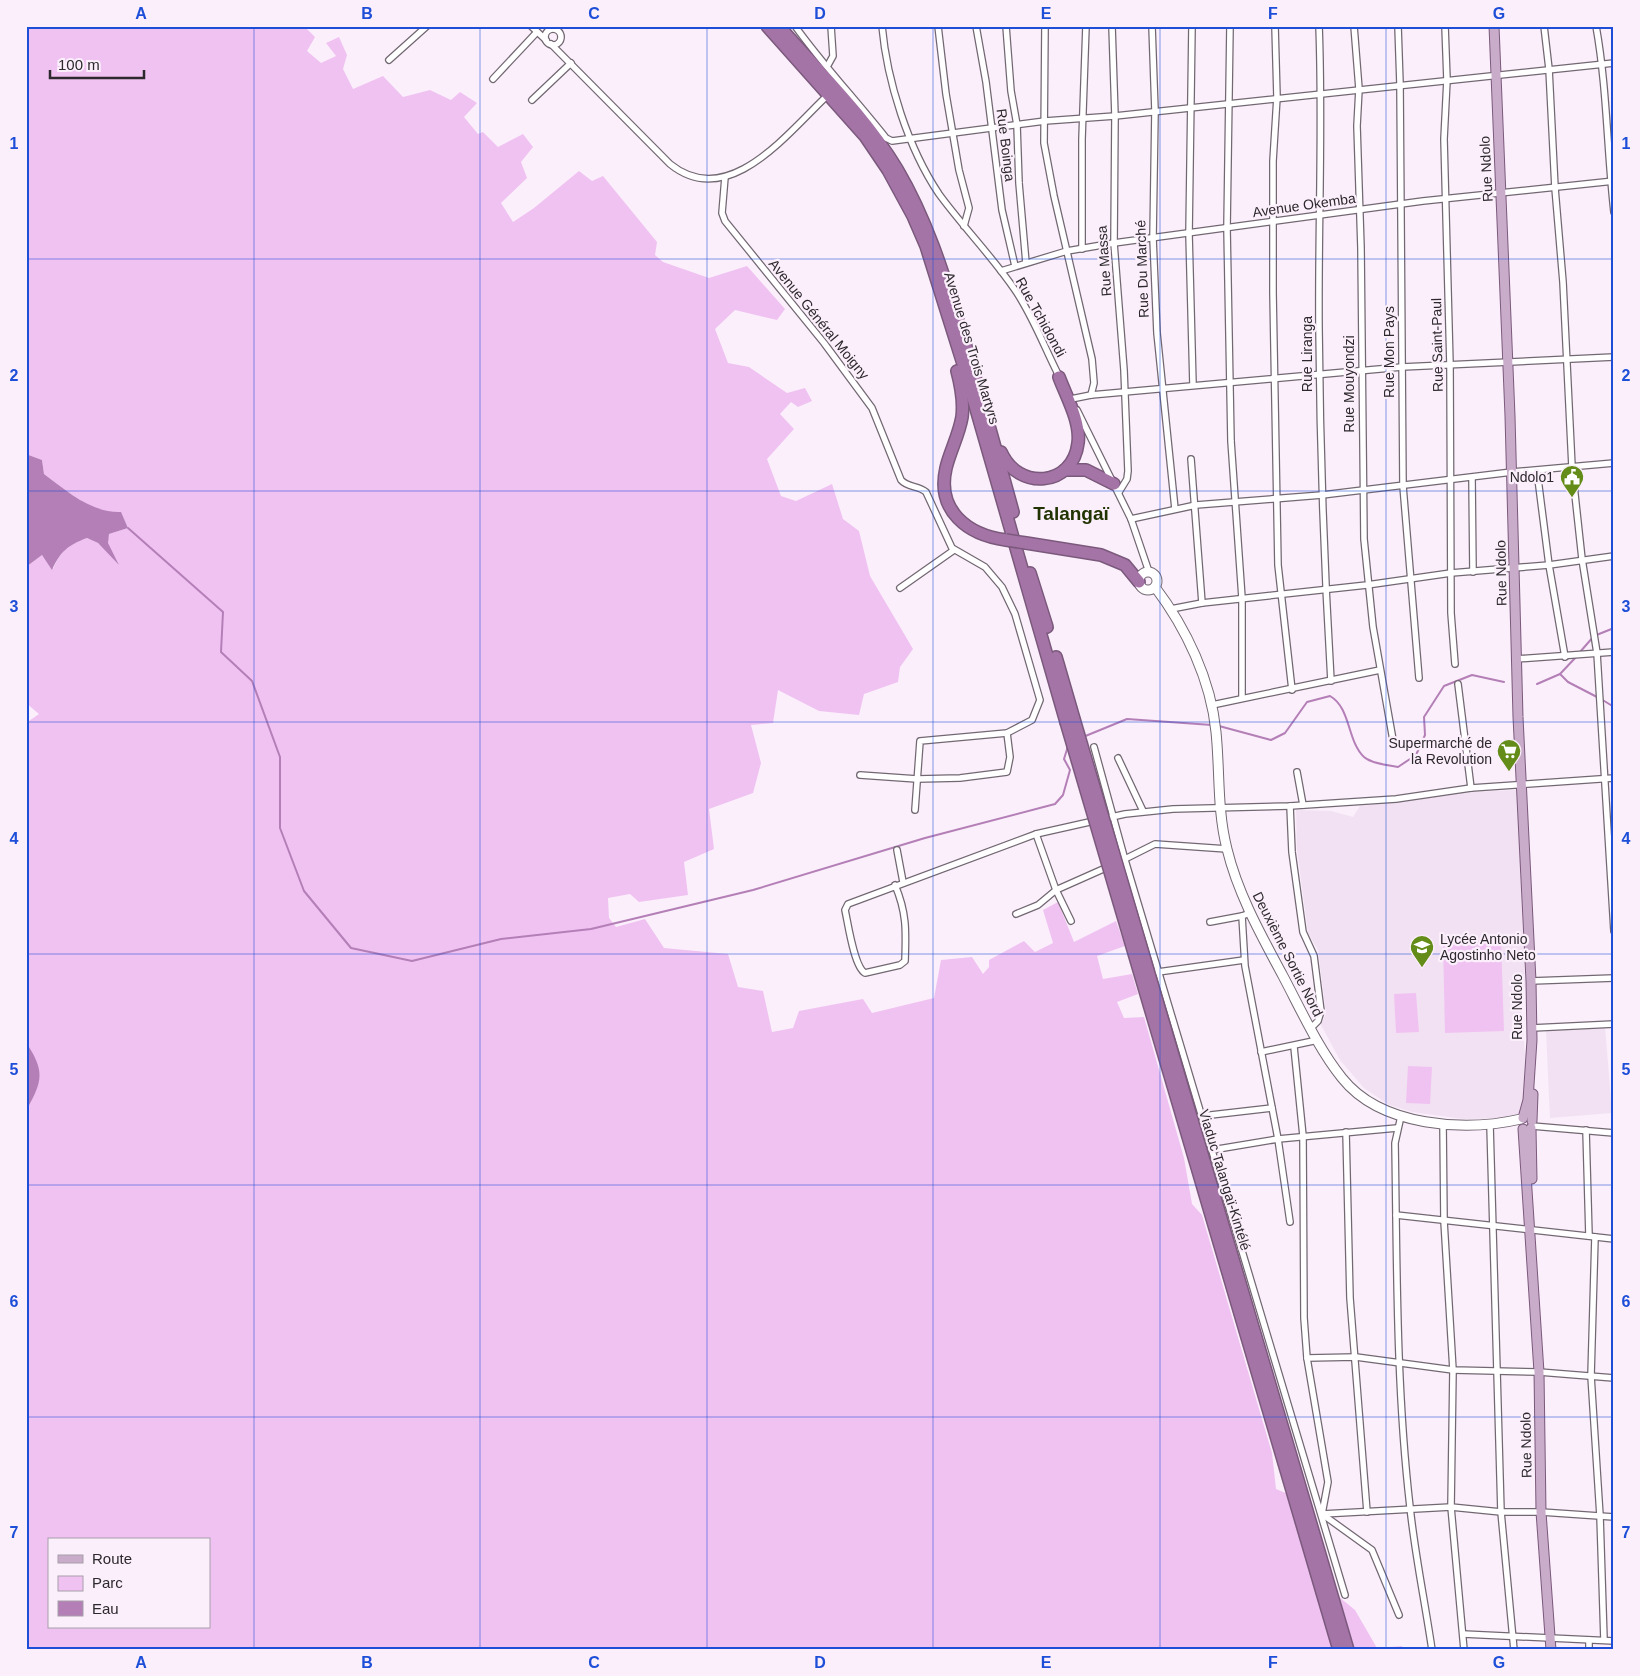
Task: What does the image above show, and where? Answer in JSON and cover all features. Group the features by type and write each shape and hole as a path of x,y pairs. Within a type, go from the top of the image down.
{"highway":[{"name":"Avenue des Trois Martyrs","path":"767,26 865,136 901,192 926,246 1070,720"},
{"name":"Avenue des Trois Martyrs","path":"780,26 859,115 890,157 917,206 945,278 987,416 1070,720"},
{"path":"946,315 963,403 960,425 946,467 946,495 954,513 966,526 980,535 1101,555 1125,565 1139,582"},
{"path":"1059,377 1079,436 1076,452 1065,470"},
{"path":"987,416 1004,458 1016,472 1039,479 1054,476 1065,470 1086,470 1116,488"},
{"name":"Viaduc Talangaï-Kintélé","path":"1070,720 1339,1650"},
{"name":"Viaduc Talangaï-Kintélé","path":"1070,720 1348,1650"}],"main road":[{"name":"Rue Ndolo","path":"1494,26 1512,472 1516,659 1531,981 1532,1028 1526,1124"},
{"path":"1526,1124 1530,1231"},
{"name":"Rue Ndolo","path":"1530,1231 1539,1372 1541,1512 1551,1637"},
{"path":"1551,1637 1552,1650"}],"street":[{"path":"389,60 427,26"},
{"path":"531,26 566,58 679,171 706,179 725,178 747,167 765,154 829,94"},
{"path":"795,26 816,55 828,66 886,138 892,141 910,137 1045,121 1115,116 1400,84 1497,76 1549,68 1614,63"},
{"path":"828,66 833,56 831,26"},
{"name":"Rue Tchidondi","path":"882,26 892,85 910,137 938,193 1001,271 1024,305 1131,519 1148,572"},
{"path":"938,26 953,132 969,208 964,226"},
{"name":"Rue Boinga","path":"976,26 986,82 990,128 1002,210 1016,266"},
{"path":"1006,26 1011,92 1017,125 1019,183 1026,263"},
{"path":"1045,26 1043,72 1044,143 1048,168 1092,359 1094,383 1091,395"},
{"path":"1082,248 1080,213 1086,26"},
{"name":"Rue Massa","path":"1112,26 1115,116 1114,243 1125,392 1128,471 1127,479 1116,488"},
{"name":"Rue Du Marché","path":"1152,26 1155,111 1153,238 1161,388 1174,510"},
{"path":"1192,26 1189,234 1193,385"},
{"path":"1230,26 1231,102 1227,228 1234,501 1242,598 1242,698"},
{"path":"1275,26 1277,97 1273,161 1273,222 1278,565 1292,690"},
{"name":"Rue Liranga","path":"1319,26 1322,94 1319,373 1322,495 1332,681"},
{"name":"Rue Mouyondzi","path":"1354,26 1359,89 1357,126 1361,209 1362,490 1368,585 1380,670 1394,740"},
{"name":"Rue Mon Pays","path":"1398,26 1403,486 1418,678"},
{"name":"Rue Saint-Paul","path":"1445,26 1447,80 1444,139 1450,365 1450,573 1455,664"},
{"path":"1544,26 1549,68 1572,467 1582,559 1597,653 1614,931"},
{"path":"1596,26 1603,64 1614,212"},
{"path":"549,42 549,31 555,29 561,36 559,42 566,58"},
{"path":"493,79 537,32"},
{"path":"549,42 559,42"},
{"path":"532,100 542,93 571,63"},
{"name":"Avenue Général Moigny","path":"725,178 722,213 725,221 819,338 872,408 901,480 907,486 920,488 926,492 954,550"},
{"name":"Avenue Okemba","path":"1001,271 1067,251 1114,243 1361,209 1612,181"},
{"path":"1072,398 1319,373 1507,361 1614,357"},
{"path":"1191,459 1202,603"},
{"path":"1131,519 1196,505 1322,495 1451,481 1512,472 1614,463"},
{"path":"1537,471 1548,566 1565,657"},
{"path":"1472,478 1473,572"},
{"path":"900,588 954,550 985,567 997,579 1014,611 1039,694 1039,706 1032,720 1007,733 920,741 915,810"},
{"path":"1171,609 1202,603 1368,585 1450,573 1548,566 1582,559 1614,556"},
{"path":"1148,572 1142,575 1139,582 1146,590 1155,587"},
{"name":"Deuxième Sortie Nord","path":"1148,572 1157,579 1155,587 1171,609 1198,663 1212,705 1216,732 1220,807 1227,849 1246,914 1333,1066 1353,1089 1371,1102 1401,1116 1443,1124 1526,1124"},
{"path":"1516,659 1614,652"},
{"path":"1212,705 1292,690 1380,670"},
{"path":"1458,684 1471,788"},
{"path":"860,774 917,779 960,778 1006,772 1010,757 1007,733"},
{"path":"1094,747 1158,972 1345,1595"},
{"path":"1118,758 1143,811"},
{"path":"1298,772 1303,805"},
{"path":"895,885 902,902 906,922 905,961 900,965 865,973 860,969 853,947 845,906 895,885 999,849 1036,834 1143,811 1290,806 1396,799 1471,788 1523,786 1614,778"},
{"path":"1290,806 1292,852 1303,932 1314,956 1321,1012 1318,1021 1311,1028"},
{"path":"1036,834 1056,890 1071,921"},
{"path":"1016,914 1038,904 1056,890 1125,860 1156,844 1227,849"},
{"path":"897,850 903,882"},
{"path":"1210,922 1246,914 1244,960 1278,1139 1290,1222"},
{"path":"1158,972 1244,960"},
{"path":"1531,981 1614,978"},
{"path":"1532,1028 1614,1024"},
{"path":"1262,1052 1294,1047 1318,1040"},
{"path":"1294,1047 1303,1136 1304,1318 1307,1358 1328,1482 1322,1514"},
{"path":"1202,1116 1272,1108"},
{"path":"1401,1116 1395,1143 1400,1364 1410,1508 1432,1650"},
{"path":"1443,1124 1444,1221 1453,1370 1451,1507 1464,1650"},
{"path":"1526,1124 1614,1133"},
{"path":"1490,1125 1492,1227 1499,1371 1501,1512 1514,1650"},
{"path":"1212,1150 1303,1136 1397,1128"},
{"path":"1586,1130 1592,1236 1591,1376 1600,1516 1604,1640"},
{"path":"1346,1132 1350,1298 1367,1512"},
{"path":"1396,1215 1614,1239"},
{"path":"1307,1358 1356,1357 1453,1370 1539,1372 1614,1378"},
{"path":"1322,1514 1451,1507 1501,1512 1541,1512 1614,1517"},
{"path":"1322,1514 1372,1550 1399,1615"},
{"path":"1463,1634 1614,1641"},
{"path":"1588,1650 1589,1640"}],"shaded area":[{"name":"Lycée Antonio Agostinho Neto","path":"1517,790 1525,985 1520,998 1525,1055 1524,1106 1516,1118 1463,1119 1412,1112 1389,1105 1364,1088 1340,1060 1321,1025 1326,1013 1318,950 1308,933 1297,849 1296,810 1331,811 1353,817 1360,806 1469,792"},
{"path":"1605,1027 1612,1113 1550,1118 1546,1030"}],"green space":[{"path":"26,26 304,26 315,37 307,51 321,63 336,56 326,43 339,37 347,55 343,69 353,89 383,76 403,97 430,90 451,100 460,92 477,103 464,117 478,134 483,132 498,147 523,134 533,147 521,162 527,178 501,203 513,222 534,208 579,171 592,181 603,176 657,242 655,255 663,262 709,278 747,266 785,309 777,320 735,310 715,329 728,363 749,367 787,393 805,388 812,401 798,407 791,402 780,414 794,429 767,459 781,496 796,501 832,484 843,519 859,531 870,576 913,649 900,667 898,682 864,694 859,715 819,711 778,690 773,723 751,725 761,763 753,793 709,809 714,849 684,862 688,895 639,902 630,894 608,898 609,918 616,927 645,919 664,948 728,954 738,987 763,991 772,1032 793,1028 799,1011 863,999 872,1013 934,998 941,960 972,957 983,974 989,967 989,960 1024,941 1035,952 1053,943 1043,910 1058,902 1074,942 1116,921 1125,946 1097,956 1103,979 1132,974 1138,994 1117,1002 1124,1018 1144,1017 1184,1158 1192,1204 1202,1215 1272,1453 1276,1489 1288,1494 1312,1575 1355,1610 1377,1648 1402,1646 1403,1650 26,1650 26,1111 38,1084 38,1068 26,1042 26,723 39,714 26,703 26,567 42,555 53,569 66,549 87,538 98,543 118,563 107,543 109,534 128,528 121,513 100,509 80,500 44,474 42,460 26,454"},
{"path":"1501,940 1504,1031 1445,1033 1443,942"},
{"path":"1416,993 1419,1032 1396,1033 1394,994"},
{"path":"1408,1066 1432,1067 1430,1104 1406,1103"}],"water":[{"path":"26,454 42,460 44,474 80,500 100,509 121,512 128,528 109,534 108,543 119,565 98,543 87,538 65,550 58,558 52,570 42,555 26,567"},
{"path":"26,1042 36,1061 40,1076 36,1091 26,1111"}],"waterway":[{"path":"128,528 223,612 221,652 252,681 280,757 280,828 304,891 351,948 412,961 501,939 591,929 753,890 925,838 1055,804 1063,795 1070,770 1064,759 1068,746"},
{"path":"1580,652 1594,636 1614,628"},
{"path":"1537,684 1560,674 1577,656"},
{"path":"1560,674 1568,682 1597,697"},
{"path":"1219,726 1271,740 1285,733 1307,702 1330,696 1342,708 1354,742 1364,757 1376,763 1398,767 1416,755 1425,735 1424,717 1444,686 1472,675 1504,682"},
{"path":"1601,699 1614,707"},
{"path":"1083,737 1127,719 1212,725"}],"place":[{"name":"Ndolo1","path":"1572,498"},
{"name":"Supermarché de la Revolution","path":"1509,772"},
{"name":"Lycée Antonio Agostinho Neto","path":"1422,968"}],"district":[{"name":"Talangaï","path":"1071,513"}]}
